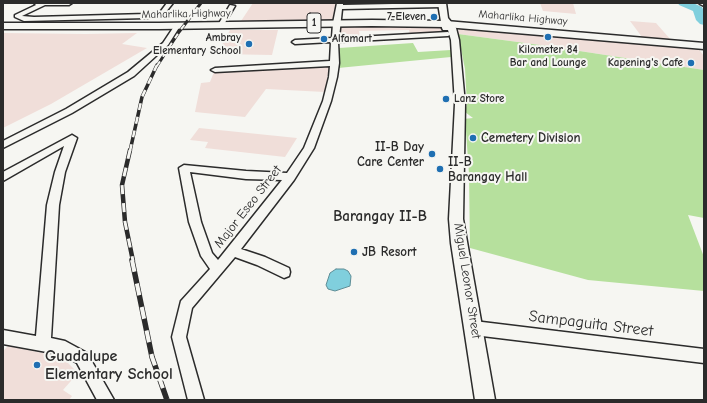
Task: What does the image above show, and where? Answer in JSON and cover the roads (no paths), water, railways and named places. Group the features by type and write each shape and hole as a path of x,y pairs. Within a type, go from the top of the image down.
{"main road":[{"name":"Maharlika Highway","path":"3,26 177,26 336,23 704,46"}],"street":[{"path":"69,3 41,3 17,16 24,19 147,16 158,15 163,12 170,3"},
{"path":"340,5 442,4"},
{"name":"Miguel Leonor Street","path":"442,4 449,29 460,104 456,218 485,400"},
{"name":"Major Eseo Street","path":"196,400 179,337 186,305 218,269 290,177 309,148 327,101 335,63 336,23 340,5"},
{"path":"221,25 232,6"},
{"path":"34,19 43,27"},
{"path":"3,145 69,111 131,74 166,44 177,26"},
{"path":"295,42 336,40 449,29"},
{"path":"215,70 335,63"},
{"path":"3,177 72,138 60,172 53,205 42,344"},
{"path":"218,269 208,256 195,222 184,168 246,175 290,177"},
{"path":"232,251 262,261 284,272"},
{"name":"Sampaguita Street","path":"474,328 704,356"},
{"path":"3,338 65,348 82,358 106,400"}],"water":[{"path":"336,269 344,269 348,271 351,276 350,286 335,291 328,289 326,285 330,273"}],"waterway":[{"path":"683,3 698,9 700,18 704,22"}],"railway":[{"path":"157,66 179,32 201,3"},
{"path":"130,151 142,97 157,65"},
{"path":"130,150 122,185 125,222 133,261"},
{"path":"132,260 152,357 167,400"}],"place":[{"name":"7-Eleven","path":"434,17"},
{"name":"Kilometer 84 Bar and Lounge","path":"548,37"},
{"name":"Alfamart","path":"324,39"},
{"name":"Ambray Elementary School","path":"249,44"},
{"name":"Kapening's Cafe","path":"691,63"},
{"name":"Lanz Store","path":"446,99"},
{"name":"Cemetery Division","path":"473,138"},
{"name":"II-B Day Care Center","path":"432,154"},
{"name":"II-B Barangay Hall","path":"440,169"},
{"name":"JB Resort","path":"354,252"},
{"name":"Guadalupe Elementary School","path":"37,365"}],"district":[{"name":"Barangay II-B","path":"380,217"}]}
